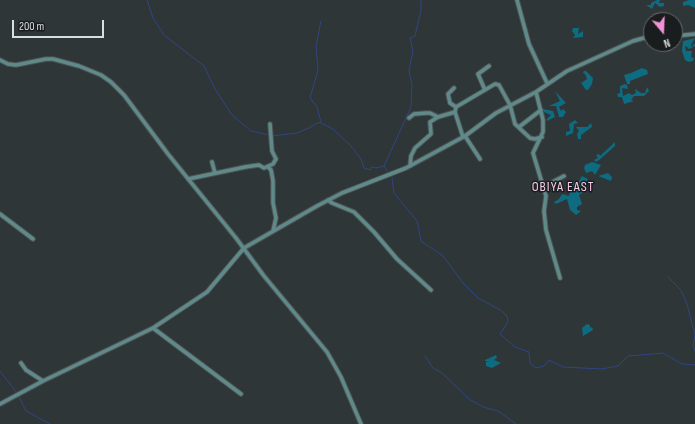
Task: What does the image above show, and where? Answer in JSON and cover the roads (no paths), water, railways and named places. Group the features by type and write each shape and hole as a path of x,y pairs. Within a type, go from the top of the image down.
{"street":[{"path":"517,0 530,44 547,83"},
{"path":"683,35 695,34"},
{"path":"0,404 42,381 153,328 208,291 244,248 273,231 328,200 410,166 464,137 481,123 510,105 536,92 547,83 584,62 643,39"},
{"path":"0,60 8,64 16,65 53,59 78,66 111,82 124,94 188,180 244,248 264,276 323,347 335,365 361,424"},
{"path":"485,90 478,74 489,66"},
{"path":"480,160 464,137 455,112 456,107 495,84 498,85 510,105 514,120 519,127 530,138 535,139 542,137"},
{"path":"454,88 448,94 450,103 456,107"},
{"path":"536,92 543,120 542,137 533,152 547,200 544,211 546,230 560,278"},
{"path":"519,127 541,110"},
{"path":"410,166 411,156 415,148 431,134 430,122 438,117 455,112"},
{"path":"409,118 414,114 426,113 430,113 438,117"},
{"path":"188,180 256,165 269,168 276,159 272,151 270,124"},
{"path":"212,162 216,173"},
{"path":"269,168 273,181 273,203 276,218 273,231"},
{"path":"543,187 564,176"},
{"path":"328,200 354,212 374,232 397,259 431,290"},
{"path":"0,214 33,239"},
{"path":"153,328 241,394"},
{"path":"21,363 26,370 42,381"}],"waterway":[{"path":"147,0 153,18 164,35 204,66 215,89 232,115 251,131 269,135"},
{"path":"384,166 411,107 412,85 409,71 413,51 410,38 415,36 421,10 421,0"},
{"path":"321,21 316,46 318,70 310,98 317,107 321,122"},
{"path":"272,136 297,133 317,123 321,123 333,129 351,146 361,159 364,168 370,170 372,167 376,168 384,166 387,171"},
{"path":"392,178 394,193 417,221 421,241 443,256 463,283 478,298 502,311 507,316 508,322 500,334 515,347 529,352 530,363 536,368 544,366 549,360 563,367 602,369 618,366 628,356 663,353 682,364 695,365"},
{"path":"668,277 681,290 687,304 695,335 693,346 695,351"},
{"path":"425,356 433,368 442,373 469,399 483,407 498,411 516,424"},
{"path":"0,371 17,393"},
{"path":"19,397 26,411 50,424"}],"district":[{"name":"OBIYA EAST","path":"563,187"}]}
